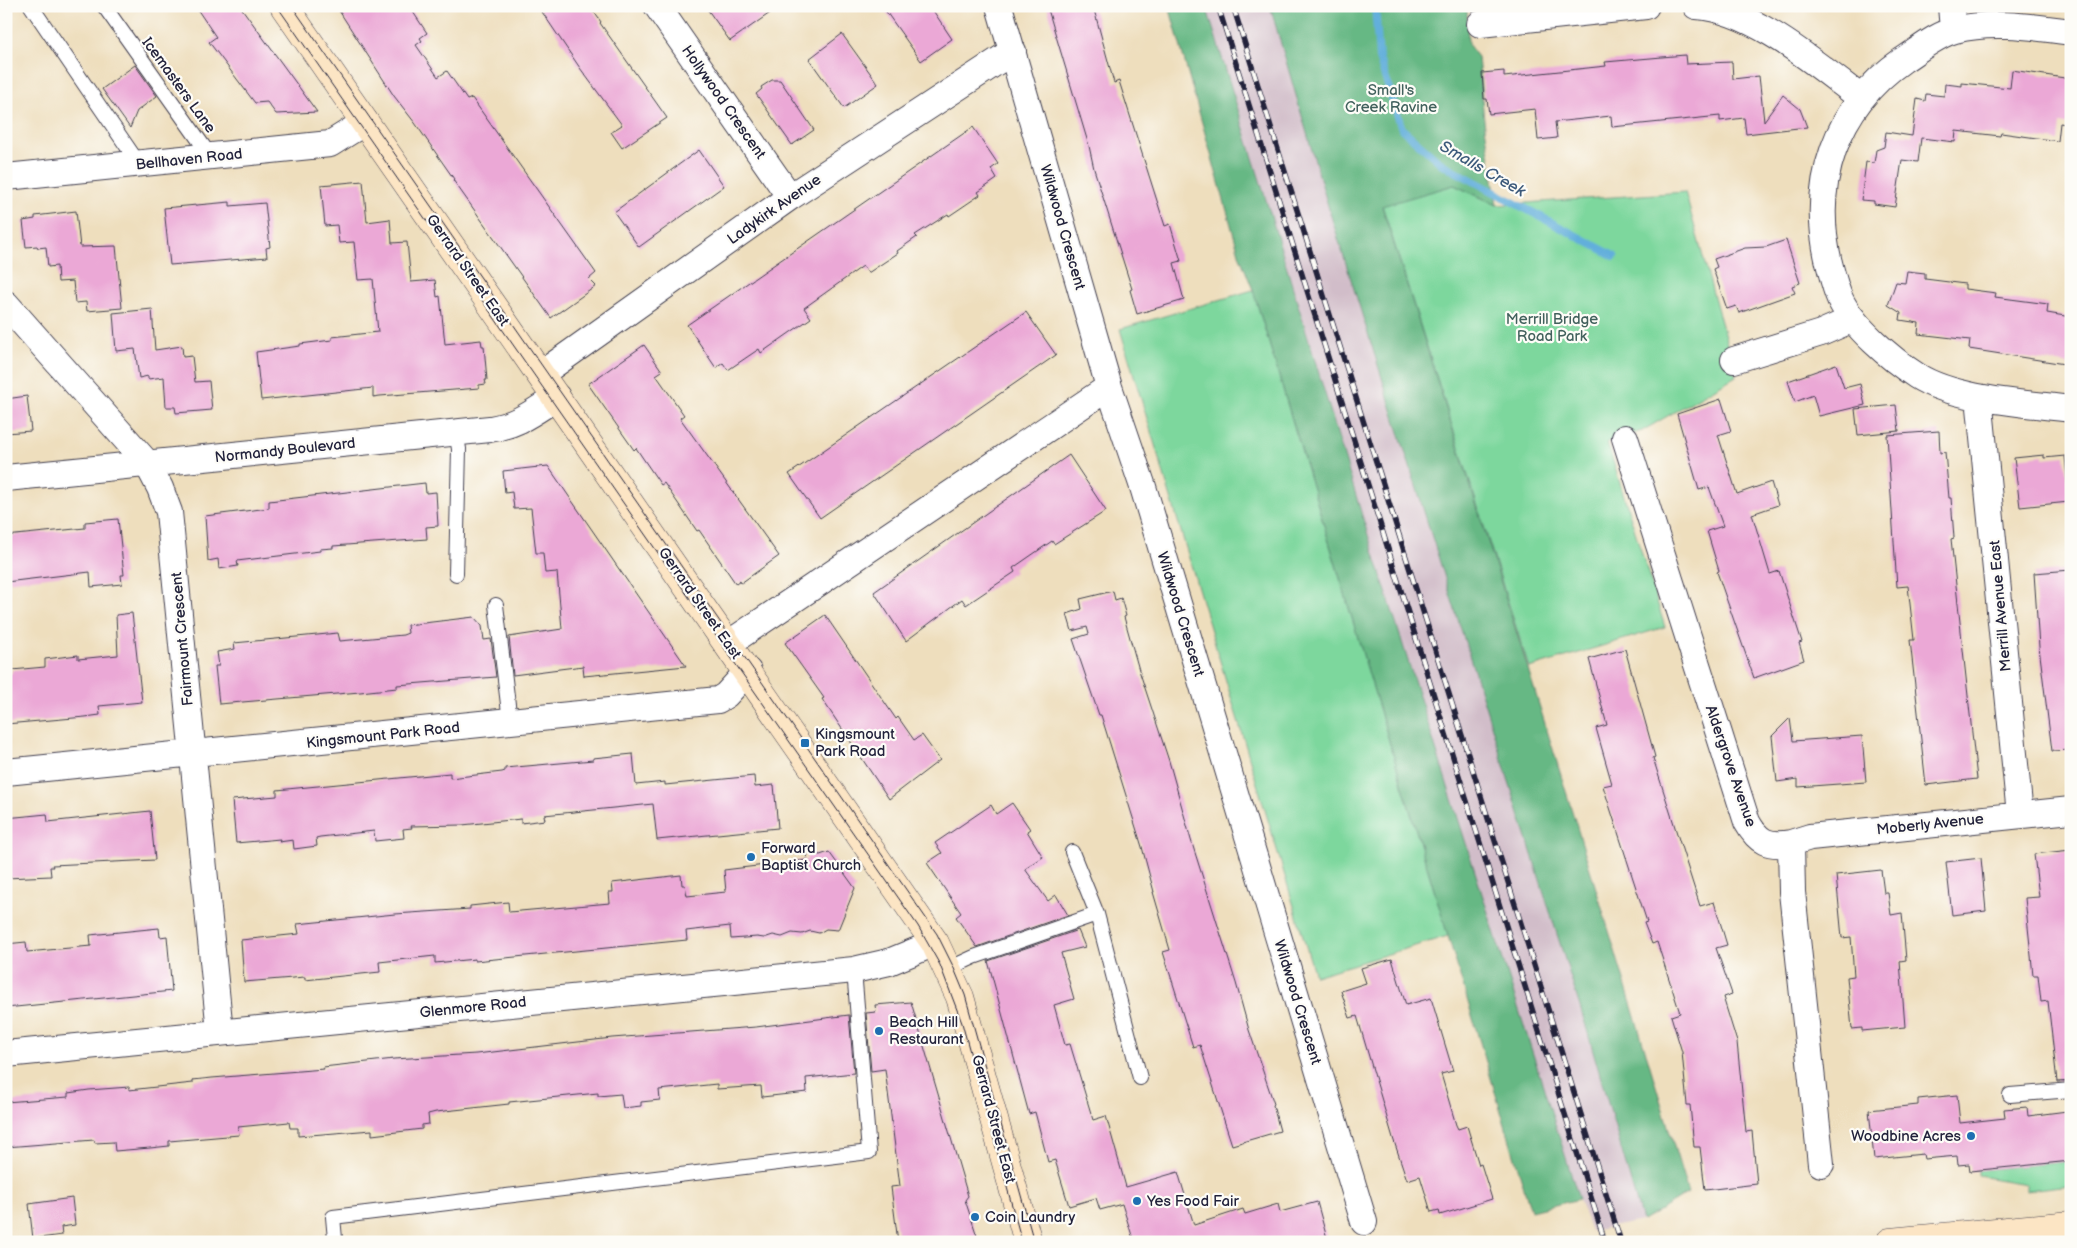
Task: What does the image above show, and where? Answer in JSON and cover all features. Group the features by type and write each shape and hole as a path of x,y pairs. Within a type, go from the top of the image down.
{"main road":[{"name":"Gerrard Street East","path":"284,6 748,671 935,943 960,997 1028,1242"},
{"path":"1890,1242 2071,1225"}],"street":[{"name":"Hollywood Crescent","path":"657,6 790,197"},
{"name":"Wildwood Crescent","path":"999,6 1109,387 1149,506 1364,1222"},
{"path":"1696,6 1733,14 1762,27 1861,98"},
{"path":"1480,24 1630,7"},
{"path":"2071,32 2006,25 1977,26 1952,18 1937,37 1895,66 1861,98 1835,141 1823,191 1822,221 1833,277 1840,299 1853,319 1881,347 1917,376 1934,384 1979,397 2071,409"},
{"name":"Ladykirk Avenue","path":"541,374 790,197 1013,50"},
{"name":"Bellhaven Road","path":"6,177 330,144 365,122"},
{"name":"Fairmount Crescent","path":"6,304 147,464 160,488 169,512 220,1032"},
{"path":"1734,360 1821,333 1853,319"},
{"path":"728,644 1109,387"},
{"name":"Normandy Boulevard","path":"6,478 511,425 557,397"},
{"name":"Merrill Avenue East","path":"1979,397 2020,815"},
{"name":"Aldergrove Avenue","path":"1625,438 1747,822 1754,834 1764,842 1777,846 1791,844"},
{"name":"Kingsmount Park Road","path":"6,772 718,700 726,695 748,671"},
{"name":"Moberly Avenue","path":"1791,844 1810,837 2071,810"},
{"path":"1791,844 1792,892 1821,1164"},
{"name":"Glenmore Road","path":"6,1054 854,970 889,962 935,943"}],"lane":[{"path":"31,6 139,164"},
{"name":"Icemasters Lane","path":"104,6 211,157"},
{"path":"456,432 459,449 456,574"},
{"path":"496,605 510,722"},
{"path":"1072,852 1097,914 1140,1078"},
{"path":"948,969 974,957 1097,914"},
{"path":"335,1238 333,1217 869,1152 854,970"},
{"path":"2010,1095 2071,1090"}],"shaded area":[{"path":"1206,6 1270,6 1331,216 1585,1023 1642,1221 1591,1231 1579,1199 1368,535"}],"green space":[{"path":"1169,6 1206,6 1368,535 1579,1199 1531,1211 1253,290 1240,257"},
{"name":"Small's Creek Ravine","path":"1270,6 1467,6 1468,44 1478,57 1484,120 1497,205 1454,185 1382,206 1576,822 1688,1193 1642,1221 1585,1023 1331,216"},
{"name":"Merrill Bridge Road Park","path":"1454,185 1497,205 1685,192 1736,376 1642,431 1607,442 1665,627 1529,668 1382,205"},
{"path":"1253,290 1448,936 1315,976 1120,329"},
{"path":"2071,1161 2071,1185 2026,1190 2026,1184 1978,1176 1978,1170"}],"building":[{"path":"195,6 240,6 317,112 276,114 267,102 255,103 209,42 216,37"},
{"path":"336,6 409,6 427,33 420,38 422,41 416,45 438,77 447,71 467,100 472,98 596,273 589,279 596,286 551,318 415,123 394,96"},
{"path":"538,6 590,6 667,118 622,148 611,132 622,125"},
{"path":"705,6 780,6 730,41"},
{"path":"882,6 930,6 952,39 921,61"},
{"path":"1047,6 1093,6 1114,83 1119,81 1165,226 1170,224 1181,261 1174,263 1184,300 1137,314 1130,290 1132,289 1094,169 1089,146"},
{"path":"842,34 878,84 844,108 809,59"},
{"path":"1685,55 1686,64 1732,62 1733,79 1759,76 1764,121 1783,95 1800,109 1807,127 1746,134 1744,118 1720,121 1720,116 1612,127 1611,116 1555,122 1557,138 1538,140 1535,109 1489,114 1487,99 1484,99 1482,73 1504,71 1504,77 1606,66 1605,62"},
{"path":"135,65 157,96 137,111 130,128 102,89"},
{"path":"2012,70 2071,79 2071,125 2060,123 2058,141 2001,133 2000,136 1956,131 1955,142 1921,138 1918,162 1902,160 1895,207 1874,204 1874,201 1861,200 1866,162 1874,163 1876,150 1884,147 1886,132 1912,136 1917,99 1925,101 1926,94 1944,96 1945,84 1962,86 1962,83 2010,88"},
{"path":"772,80 780,80 814,130 792,145 756,94 762,89 761,87"},
{"path":"973,127 998,164 991,169 997,179 978,192 980,195 949,216 948,214 915,235 917,237 897,251 898,253 868,273 863,266 804,308 811,318 761,353 759,349 728,370 723,363 716,368 687,325"},
{"path":"699,150 724,186 639,247 614,212"},
{"path":"363,181 367,222 390,219 392,243 407,242 411,282 435,280 437,297 440,296 445,344 481,340 482,346 484,346 486,384 479,385 479,388 373,397 373,388 261,400 256,352 332,340 332,337 378,332 373,279 358,280 354,242 339,243 337,225 325,226 321,185"},
{"path":"230,202 230,206 265,203 270,247 266,248 267,257 170,265 164,208"},
{"path":"76,211 80,247 116,246 122,308 87,311 86,302 75,303 73,281 58,282 57,266 48,267 46,247 26,247 23,221 35,219 35,216"},
{"path":"1786,240 1800,283 1792,286 1795,293 1739,313 1736,306 1727,309 1713,269 1717,267 1714,259 1745,248 1766,247"},
{"path":"1907,271 1925,273 1925,279 1965,284 1965,289 1996,293 1995,297 2048,304 2047,313 2071,317 2071,365 1969,349 1970,340 1918,334 1919,323 1900,320 1901,313 1888,305 1896,282 1905,283"},
{"path":"152,309 155,350 182,346 183,357 192,356 195,382 209,381 212,410 176,413 175,407 166,407 164,377 148,379 148,376 139,378 135,349 116,351 113,313"},
{"path":"1026,312 1056,355 820,518 789,474"},
{"path":"644,345 662,371 656,375 684,415 680,418 779,556 741,583 740,581 736,584 699,530 697,531 664,483 661,485 636,448 634,450 588,384"},
{"path":"1836,364 1844,388 1860,384 1865,405 1819,416 1813,395 1795,402 1788,381"},
{"path":"27,396 31,431 6,433 6,399"},
{"path":"1721,399 1731,431 1718,435 1737,494 1771,482 1778,505 1752,514 1770,574 1779,571 1802,642 1799,643 1804,660 1754,678 1717,572 1719,571 1707,531 1723,526 1709,487 1699,490 1677,414"},
{"path":"1896,405 1899,431 1858,435 1855,409"},
{"path":"1939,431 1940,453 1945,452 1949,498 1951,498 1954,538 1951,539 1977,779 1926,785 1910,640 1914,640 1908,586 1897,587 1887,435"},
{"path":"1069,455 1106,511 1054,544 1052,541 1013,568 1015,572 966,605 962,599 906,641 874,592"},
{"path":"2044,455 2044,458 2065,456 2069,502 2020,507 2014,458"},
{"path":"548,466 686,666 584,676 583,666 513,675 509,637 562,629 557,572 545,573 543,553 536,553 531,508 514,509 512,492 505,493 503,471"},
{"path":"425,483 426,493 436,492 438,526 426,527 427,539 333,546 333,548 320,549 320,551 237,561 238,566 219,569 218,559 208,561 205,516 269,508 269,501"},
{"path":"118,519 124,575 121,575 122,584 91,587 90,572 6,582 6,536 85,528 85,522"},
{"path":"2071,570 2071,750 2052,751 2039,647 2034,573"},
{"path":"1113,591 1115,600 1121,598 1126,616 1124,617 1139,670 1169,761 1249,1030 1274,1104 1280,1131 1232,1145 1200,1045 1193,1047 1163,952 1170,950 1142,847 1101,715 1099,715 1073,639 1089,634 1087,627 1072,631 1067,614 1082,609 1080,599"},
{"path":"132,613 142,702 99,706 100,715 6,724 6,673 12,673 12,670 45,667 45,659 78,655 78,659 118,655 116,615"},
{"path":"825,615 896,719 898,717 914,740 922,735 940,760 889,799 822,699 824,698 785,643"},
{"path":"474,617 482,626 484,640 491,639 496,677 397,685 397,688 360,692 219,704 215,666 219,666 217,652 235,649 234,643 338,633 340,641 403,635 408,633 407,625"},
{"path":"1625,649 1655,757 1653,758 1700,906 1714,902 1727,945 1716,948 1732,994 1723,997 1737,1042 1746,1132 1752,1131 1757,1184 1705,1190 1700,1147 1694,1147 1690,1105 1687,1105 1682,1052 1671,1016 1680,1013 1657,942 1652,944 1644,923 1647,922 1603,786 1612,784 1596,728 1607,725 1589,659"},
{"path":"1790,718 1793,741 1862,736 1866,782 1798,787 1798,779 1777,782 1772,736"},
{"path":"633,754 636,785 665,782 665,785 754,776 755,787 774,785 778,828 657,840 653,804 544,815 545,820 521,823 521,819 462,825 411,826 412,828 403,829 404,838 375,841 374,831 320,837 316,838 317,846 294,849 293,840 279,842 280,839 236,843 232,800 277,796 277,790 450,773 450,778 502,772 505,771 505,768 593,760 593,758"},
{"path":"1012,803 1030,829 1027,831 1043,857 1025,869 1048,901 1056,895 1068,915 977,947 956,917 961,913 927,863 942,853 935,843 991,805 996,814"},
{"path":"150,811 155,860 52,865 53,867 50,867 51,876 6,878 6,818 47,814 48,822"},
{"path":"2071,850 2071,1081 2057,1082 2048,1001 2041,1002 2038,975 2033,975 2025,898 2039,897 2034,854"},
{"path":"806,852 820,855 829,852 855,888 838,930 826,929 819,933 810,931 802,934 792,933 782,937 773,935 764,938 731,939 730,926 686,931 687,940 475,961 475,959 435,963 435,956 379,962 380,972 305,980 305,977 244,982 241,940 299,934 297,924 470,909 470,906 508,902 509,912 610,903 609,892 613,892 612,883 681,875 682,885 685,885 687,896 726,892 724,870 807,860"},
{"path":"1981,858 1986,911 1952,915 1946,862"},
{"path":"1881,870 1884,893 1888,893 1891,915 1902,913 1906,960 1900,961 1905,1027 1862,1031 1862,1028 1852,1029 1847,977 1854,976 1851,937 1842,938 1836,875"},
{"path":"159,928 160,937 167,936 172,991 6,1008 6,944 26,942 27,952 91,946 90,935"},
{"path":"1078,930 1085,947 1061,953 1074,999 1054,1005 1065,1045 1070,1044 1093,1120 1106,1116 1126,1187 1178,1172 1194,1225 1243,1209 1245,1214 1278,1204 1280,1212 1317,1202 1328,1242 1134,1242 1122,1204 1100,1210 1096,1198 1069,1206 1055,1160 1048,1162 1035,1112 1029,1114 988,961"},
{"path":"1392,959 1406,1005 1431,998 1453,1071 1441,1074 1456,1125 1458,1129 1467,1126 1492,1199 1440,1215 1439,1210 1431,1212 1420,1176 1407,1180 1357,1016 1350,1018 1341,991 1366,983 1361,968"},
{"path":"911,1002 968,1196 965,1200 979,1242 898,1242 891,1187 900,1186 885,1069 871,1071 866,1013 876,1012 875,1005"},
{"path":"849,1015 854,1073 806,1078 807,1092 762,1097 761,1086 717,1089 717,1084 659,1090 660,1100 641,1102 641,1106 623,1108 621,1094 598,1096 598,1093 436,1112 428,1114 429,1124 422,1125 422,1129 372,1135 372,1130 298,1136 298,1128 290,1128 289,1122 238,1127 239,1135 169,1141 169,1146 150,1148 115,1151 114,1142 95,1143 94,1140 6,1147 6,1102 68,1097 68,1093 89,1090 129,1087 129,1090 193,1083 193,1080 324,1069 323,1067 394,1059 476,1054 612,1038 756,1027"},
{"name":"Woodbine Acres","path":"1957,1095 1960,1123 2005,1118 2004,1109 2027,1107 2028,1116 2067,1111 2069,1129 2071,1128 2071,1161 1970,1171 1969,1164 1958,1165 1957,1156 1924,1159 1923,1154 1874,1159 1869,1110 1918,1105 1918,1099"},
{"path":"72,1198 75,1225 61,1227 62,1235 33,1239 29,1204"}],"waterway":[{"name":"Smalls Creek","path":"1375,6 1379,58 1402,129 1442,164 1614,256"}],"tram line":[{"path":"277,6 918,926 940,965 962,1023 1022,1242"},
{"path":"292,6 937,934 965,995 1034,1242"}],"railway":[{"path":"1218,6 1605,1242"},
{"path":"1233,6 1621,1242"}],"place":[{"name":"Kingsmount Park Road","path":"805,743"},
{"name":"Forward Baptist Church","path":"751,857"},
{"name":"Beach Hill Restaurant","path":"879,1031"},
{"name":"Woodbine Acres","path":"1971,1136"},
{"name":"Yes Food Fair","path":"1137,1201"},
{"name":"Coin Laundry","path":"975,1217"}]}
